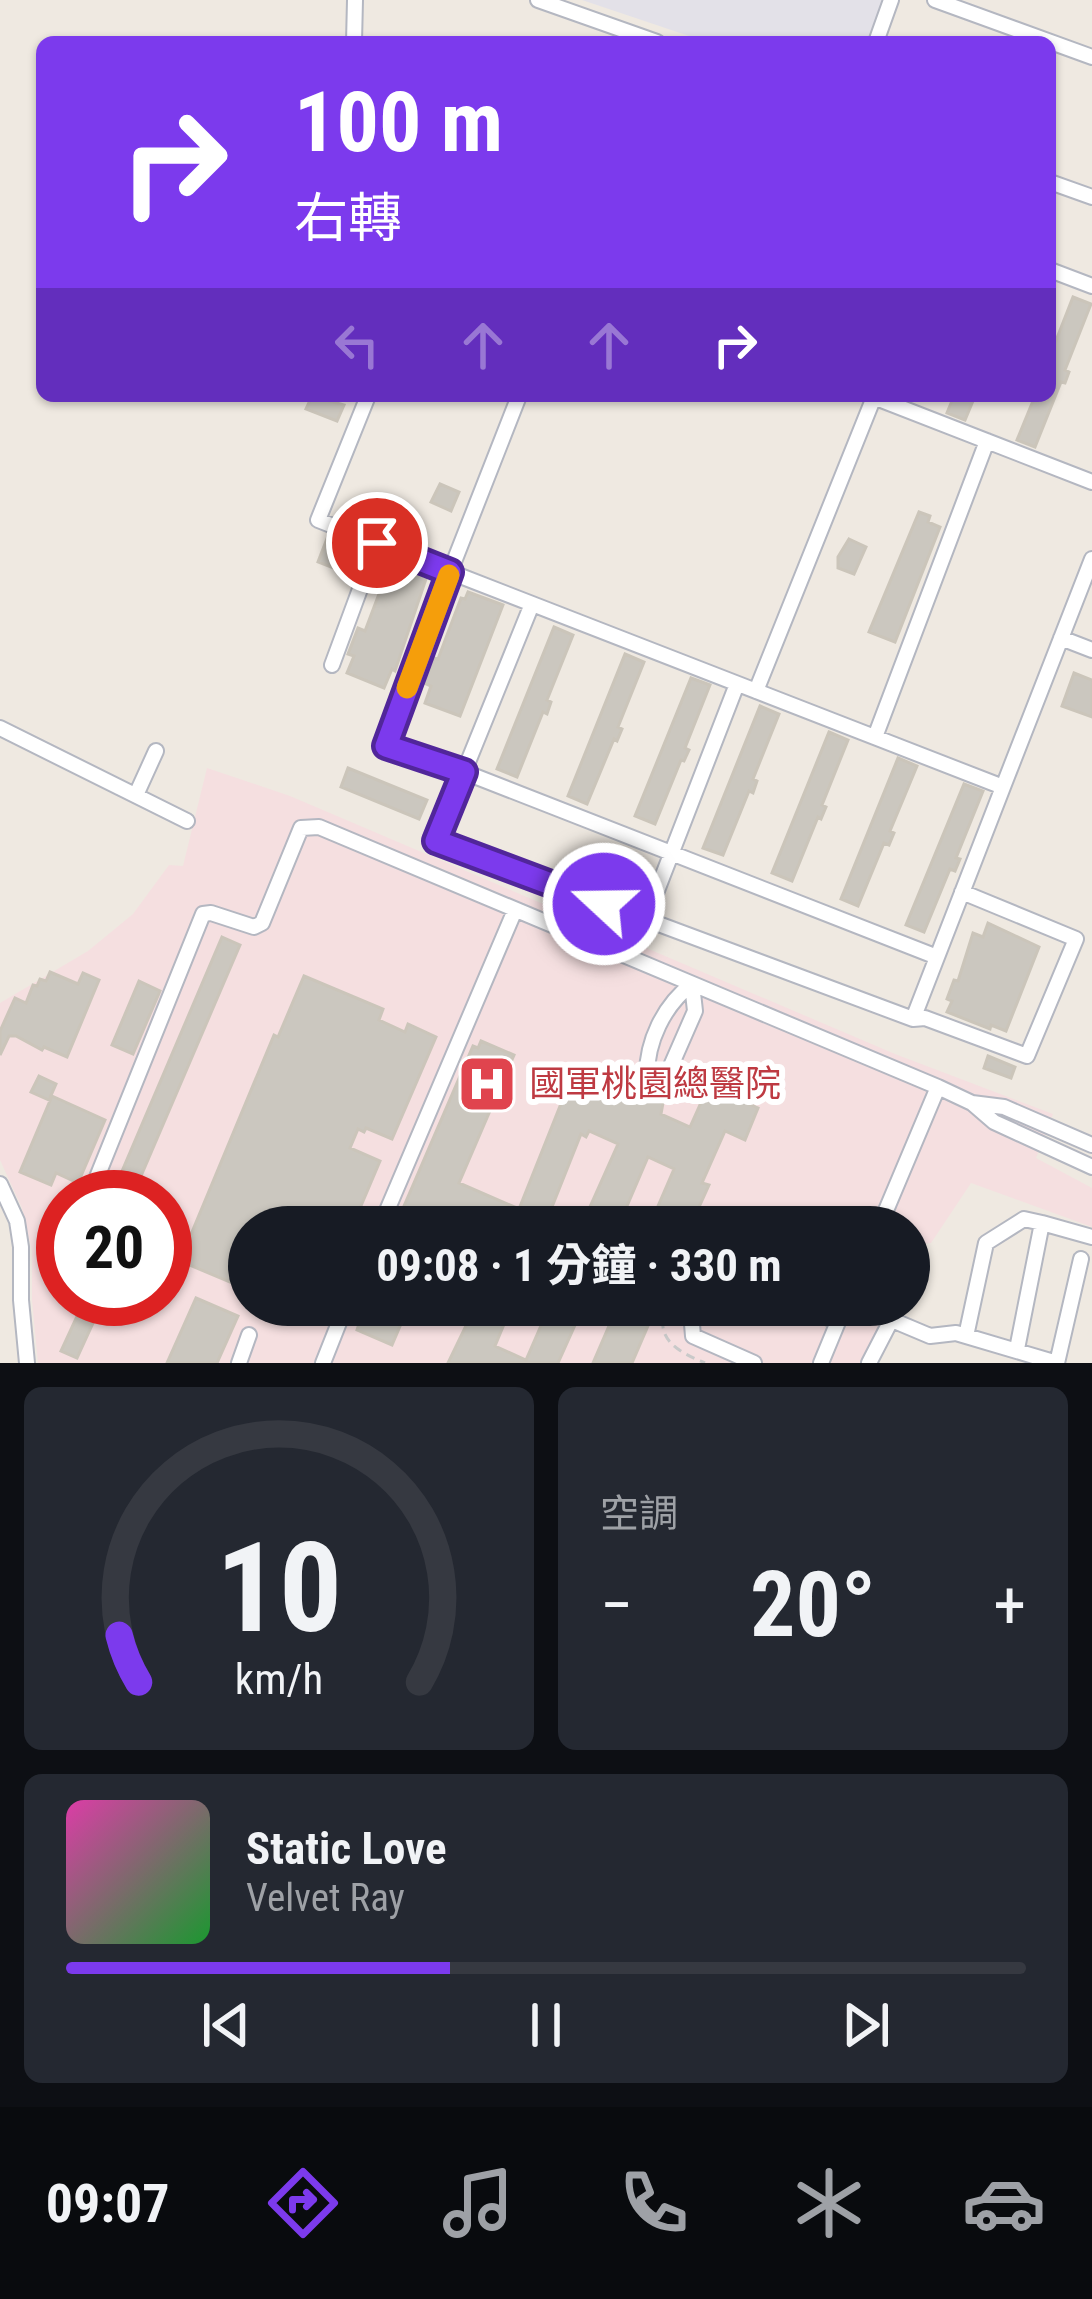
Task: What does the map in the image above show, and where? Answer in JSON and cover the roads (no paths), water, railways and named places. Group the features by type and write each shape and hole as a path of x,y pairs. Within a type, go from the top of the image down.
{"street":[{"path":"354,36 355,0"},
{"path":"538,0 640,36"},
{"path":"878,36 891,0"},
{"path":"935,0 1034,36"},
{"path":"1056,44 1092,57"},
{"path":"1056,184 1092,197"},
{"path":"1056,272 1092,286"},
{"path":"366,402 318,520 1003,787"},
{"path":"517,402 386,746 464,772 937,957"},
{"path":"756,691 871,402"},
{"path":"886,402 1092,482"},
{"path":"875,737 987,441"},
{"path":"332,665 377,543"},
{"path":"913,1019 1092,559"},
{"path":"532,604 436,841 913,1019 925,1018 1027,1056 1076,940 962,892"},
{"path":"1061,638 1092,650"},
{"path":"646,919 737,683"},
{"path":"0,728 187,821"},
{"path":"136,795 156,751"},
{"path":"100,1170 202,914 254,927 262,923 301,828 319,827 938,1087 972,1103 994,1122 1090,1167"},
{"path":"389,1206 515,910"},
{"path":"692,984 695,1011 667,1075 647,1078 646,1057 670,1000 692,984"},
{"path":"888,1206 938,1087"},
{"path":"972,1103 1004,1107 1092,1145"},
{"path":"0,1184 21,1247 27,1363"},
{"path":"966,1336 986,1243 1024,1219 1092,1237"},
{"path":"1024,1356 1042,1223"},
{"path":"906,1326 930,1336 966,1336 1057,1363 1082,1259"},
{"path":"322,1363 337,1326"},
{"path":"692,1326 694,1336 754,1363"},
{"path":"821,1363 836,1326"},
{"path":"869,1363 889,1326"},
{"path":"238,1363 249,1335"}],"place":[{"name":"國軍桃園總醫院","path":"487,1084"}]}
